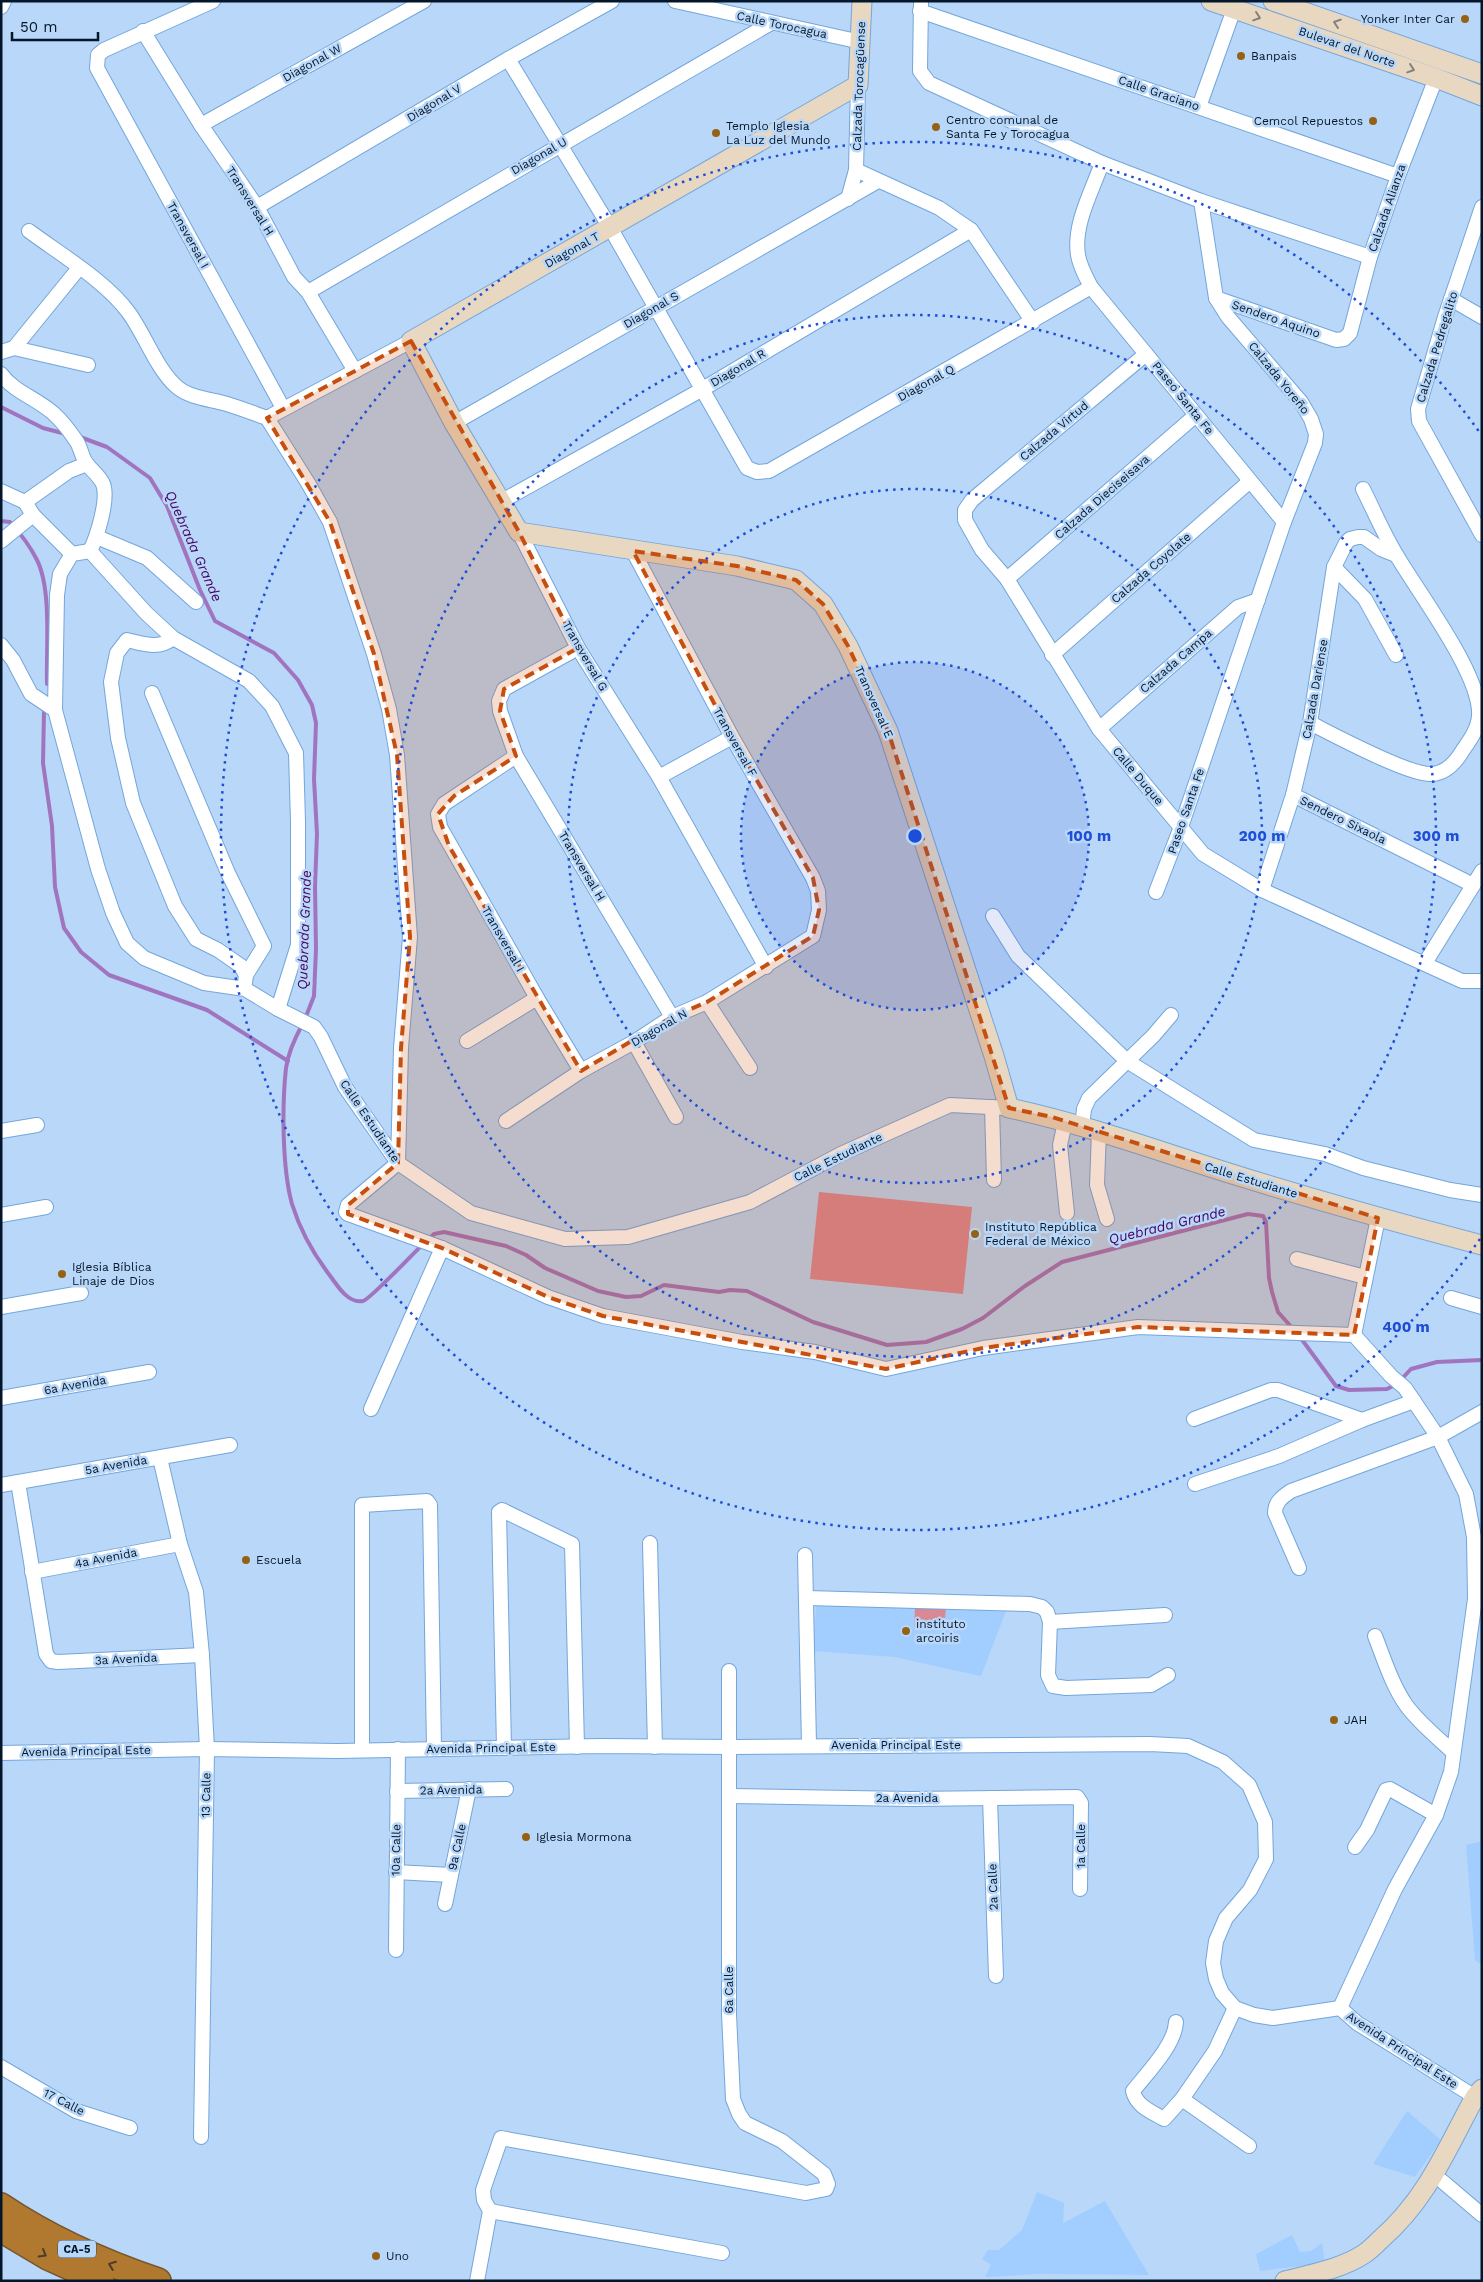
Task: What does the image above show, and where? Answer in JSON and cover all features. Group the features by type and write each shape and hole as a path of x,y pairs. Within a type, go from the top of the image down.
{"highway":[{"name":"CA-5","path":"1,2206 63,2243 112,2265 158,2281"},
{"name":"CA-5","path":"1,2229 48,2258 101,2281"}],"street":[{"path":"1,7 4,1"},
{"path":"143,31 213,1"},
{"name":"Diagonal W","path":"201,125 424,1"},
{"name":"Diagonal V","path":"257,207 508,59 612,1"},
{"name":"Calle Torocagua","path":"675,1 713,6 770,22 861,42"},
{"name":"Calzada Torocagüense","path":"856,170 862,1"},
{"name":"Bulevar del Norte","path":"1211,1 1436,78 1482,96"},
{"name":"Bulevar del Norte","path":"1273,1 1482,74"},
{"path":"921,6 920,71 929,83 1102,163 1201,201 1370,257"},
{"name":"Calle Graciano","path":"921,6 1199,107 1398,176"},
{"path":"1199,107 1234,9"},
{"name":"Diagonal U","path":"308,292 770,22"},
{"name":"Transversal I","path":"143,31 98,54 96,68 283,408"},
{"name":"Transversal H","path":"143,31 201,125 257,207 294,277 308,292 356,371"},
{"path":"508,59 610,228 701,390"},
{"name":"Calzada Alianza","path":"1344,339 1350,333 1370,257 1398,176 1436,78"},
{"name":"Diagonal T","path":"266,418 411,341 858,86"},
{"name":"Paseo Santa Fe","path":"1102,163 1079,230 1077,245 1082,268 1091,287 1284,522 1181,827 1156,892"},
{"path":"848,199 856,170 939,208 971,230 1033,322"},
{"name":"Diagonal S","path":"454,423 878,181"},
{"name":"Sendero Aquino","path":"1201,201 1216,298 1336,340 1344,339"},
{"name":"Calzada Pedregalito","path":"1481,212 1451,299 1418,409 1419,421 1482,535"},
{"name":"Diagonal R","path":"502,501 701,390 971,230"},
{"path":"29,231 111,293 128,312 147,340 162,370 177,387 192,395 226,403 266,418 308,483 330,522 374,654 389,709 397,754 410,937 401,1048 398,1163 348,1205 346,1212 348,1214 435,1246 548,1296 603,1316 742,1342 815,1352 886,1369 1006,1344 1138,1327 1311,1332 1354,1334 1390,1376 1405,1388 1438,1437 1466,1494 1474,1537 1475,1599 1451,1772 1436,1815 1395,1889 1340,2008"},
{"path":"8,350 79,268"},
{"name":"Diagonal Q","path":"701,390 747,468 757,472 769,471 1033,322 1091,287"},
{"name":"Calzada Yoreño","path":"1216,298 1228,317 1301,402 1311,419 1316,434 1315,443 1284,522"},
{"path":"1451,299 1482,317"},
{"name":"Transversal G","path":"411,341 454,423 519,532 578,648 659,777 766,967"},
{"path":"8,350 88,365"},
{"name":"Calzada Virtud","path":"965,510 972,500 1146,354"},
{"path":"1,374 9,385 39,402 54,414 77,442 86,464 94,470 104,490 97,537 90,550 72,554 60,574 57,595 55,710 98,869 117,922 127,943 144,958 204,983 245,989 246,975 264,946 228,873 152,693"},
{"name":"Calzada Dieciseisava","path":"1007,579 1196,415"},
{"path":"25,502 62,476 86,464"},
{"name":"Calzada Coyolate","path":"1052,655 1250,481"},
{"path":"1310,723 1375,755 1417,771 1432,774 1448,770 1456,762 1474,734 1479,716 1467,670 1396,555 1363,489"},
{"path":"1,491 25,502 33,514 72,554"},
{"name":"Calle Duque","path":"965,510 965,520 982,550 1007,579 1099,729 1203,854 1262,890 1462,981 1482,981"},
{"path":"1,541 33,514"},
{"name":"Transversal E","path":"519,532 737,566 796,580 823,604 848,646 888,731 994,1056 1000,1108"},
{"name":"Calzada Dariense","path":"1262,890 1293,795 1310,723 1334,567 1346,543 1358,536 1364,537 1381,549 1396,555"},
{"path":"97,537 147,558 196,602"},
{"path":"90,550 146,613 173,638 249,681 272,706 296,753 298,945 278,1010"},
{"name":"Transversal F","path":"633,550 732,737 813,878 818,891 819,910 814,936"},
{"path":"1334,567 1366,599 1396,655"},
{"name":"Calzada Campa","path":"1099,729 1238,607 1258,600"},
{"path":"173,638 165,645 148,645 127,640 117,653 111,682 118,738 133,803 175,906 196,939 218,950 241,966 246,975"},
{"path":"1,645 13,660 31,694 55,710"},
{"name":"Transversal H","path":"578,648 504,689 499,701 500,711 516,756 672,1017"},
{"path":"659,777 732,737"},
{"name":"Transversal I","path":"516,756 444,804 438,814 440,827 537,998 581,1071"},
{"name":"Sendero Sixaola","path":"1293,795 1473,885"},
{"path":"1425,963 1482,871"},
{"path":"993,916 1018,956 1127,1062 1254,1140 1325,1154 1381,1172 1450,1190 1482,1196"},
{"name":"Diagonal N","path":"506,1121 581,1071 634,1042 672,1017 707,1002 814,936"},
{"name":"Calle Estudiante","path":"245,989 278,1010 314,1027 321,1037 345,1087 398,1163 471,1213 565,1239 628,1237 750,1202 841,1154 950,1105 1000,1108 1082,1127 1378,1218 1482,1245"},
{"path":"467,1041 537,998"},
{"path":"707,1002 750,1068"},
{"path":"1107,1219 1082,1127 1084,1108 1089,1098 1127,1062 1171,1015"},
{"path":"634,1042 676,1117"},
{"path":"994,1180 1000,1108"},
{"path":"1,1131 37,1126"},
{"path":"1067,1213 1060,1146 1082,1127"},
{"path":"1,1215 46,1207"},
{"path":"1354,1334 1378,1218"},
{"path":"371,1409 435,1246"},
{"path":"1297,1259 1365,1277"},
{"path":"1,1307 81,1293"},
{"path":"1451,1298 1482,1307"},
{"name":"6a Avenida","path":"1,1398 149,1372"},
{"path":"1194,1418 1271,1390 1278,1390 1362,1420"},
{"path":"1195,1484 1279,1456 1362,1420 1414,1401"},
{"path":"1299,1568 1275,1513 1275,1506 1279,1500 1291,1491 1438,1437 1482,1412"},
{"name":"5a Avenida","path":"1,1485 230,1446"},
{"name":"13 Calle","path":"160,1458 180,1544 196,1592 202,1655 207,1749 201,2137"},
{"path":"18,1482 32,1572"},
{"path":"362,1750 362,1505 427,1501 430,1505 434,1749"},
{"path":"504,1748 499,1512 502,1510 572,1544 578,1746"},
{"path":"650,1543 655,1657 655,1747"},
{"name":"4a Avenida","path":"32,1572 180,1544"},
{"path":"805,1555 809,1745"},
{"name":"3a Avenida","path":"32,1572 46,1654 51,1660 58,1662 202,1655"},
{"path":"807,1598 1030,1604 1042,1607 1047,1612 1050,1622 1048,1674 1053,1686 1066,1688 1151,1685 1168,1675"},
{"path":"1050,1622 1165,1615"},
{"path":"1375,1636 1405,1704 1421,1723 1453,1752"},
{"name":"6a Calle","path":"490,2211 484,2200 483,2190 501,2138 806,2192 819,2192 826,2189 828,2184 824,2174 782,2142 746,2123 738,2114 733,2099 729,2014 728,1671"},
{"path":"1,1742 8,1752"},
{"name":"Avenida Principal Este","path":"8,1752 207,1749 398,1750 578,1746 728,1747 1150,1744 1188,1746 1222,1762 1249,1785 1265,1822 1266,1859 1250,1890 1226,1918 1216,1941 1212,1963 1222,1993 1235,2008 1254,2015 1273,2018 1340,2008 1357,2023 1479,2097"},
{"name":"10a Calle","path":"396,1950 398,1750"},
{"name":"9a Calle","path":"445,1904 469,1789"},
{"name":"2a Avenida","path":"397,1790 506,1789"},
{"path":"1355,1847 1368,1830 1386,1790 1390,1789 1436,1815"},
{"name":"2a Avenida","path":"728,1796 1077,1797 1081,1803"},
{"name":"2a Calle","path":"990,1798 996,1976"},
{"name":"1a Calle","path":"1080,1889 1081,1803"},
{"path":"396,1872 451,1875"},
{"path":"1176,2022 1176,2031 1170,2041 1133,2092 1134,2098 1144,2108 1164,2119 1182,2099 1215,2051 1235,2008"},
{"name":"17 Calle","path":"1,2067 76,2111 130,2128"},
{"path":"1334,2281 1369,2262 1421,2213 1442,2181 1479,2097"},
{"path":"1285,2281 1328,2270 1364,2254 1392,2230 1412,2209 1434,2177 1479,2097"},
{"path":"1182,2099 1249,2146"},
{"path":"1442,2181 1482,2215"},
{"path":"477,2281 490,2211 722,2253"}],"highlighted area":[{"path":"411,341 519,532 578,648 504,689 500,711 516,756 454,796 438,814 449,846 581,1071 672,1017 707,1002 813,936 819,910 813,878 732,737 633,551 737,566 796,580 823,604 848,646 888,731 1009,1108 1052,1117 1378,1218 1354,1335 1138,1327 983,1348 886,1369 603,1316 548,1297 442,1248 348,1214 348,1205 398,1163 401,1048 410,937 397,755 374,654 330,522 267,418"}],"shaded area":[{"path":"819,1192 972,1207 963,1294 810,1279"},
{"name":"instituto arcoiris","path":"816,1606 959,1607 1006,1611 981,1676 894,1657 813,1651"},
{"path":"915,1609 946,1609 944,1628 914,1627"},
{"path":"1482,1841 1482,1965 1475,1960 1466,1845"},
{"path":"1407,2111 1441,2140 1415,2177 1373,2164"},
{"path":"1037,2192 1064,2203 1063,2223 1105,2201 1149,2275 1040,2274 985,2277 991,2265 982,2259 988,2250 999,2250 1022,2230"},
{"path":"1292,2235 1300,2252 1311,2251 1322,2243 1325,2263 1260,2271 1256,2254"}],"waterway":[{"name":"Quebrada Grande","path":"1,407 43,428 66,434"},
{"name":"Quebrada Grande","path":"80,437 107,447 150,478 167,506 200,590 215,621 274,653 298,680 312,705 316,723 314,779 317,834 315,886 316,949 314,996 305,1019"},
{"path":"1,521 10,522 22,536 37,560 42,573 45,587 47,620 47,684"},
{"path":"44,711 43,763 52,826 55,887 64,928 81,952 109,975 207,1010 288,1061"},
{"name":"Quebrada Grande","path":"302,1025 292,1046 286,1068 284,1136 286,1173 292,1204 308,1242 341,1290 353,1300 358,1301 363,1301 374,1293 423,1244"},
{"name":"Quebrada Grande","path":"428,1240 434,1234 444,1232 506,1246 526,1255 545,1268 598,1291 626,1297 641,1296 664,1285 719,1292 730,1290 747,1291 813,1322 887,1345 926,1342 962,1329 983,1318 1025,1286 1062,1262 1248,1214 1263,1216 1266,1222 1269,1278 1272,1292 1278,1312 1294,1330"},
{"name":"Quebrada Grande","path":"1300,1337 1336,1386 1349,1390 1387,1389 1397,1384 1411,1369 1437,1362 1482,1360"}],"place":[{"name":"Yonker Inter Car","path":"1465,19"},
{"name":"Banpais","path":"1241,56"},
{"name":"Cemcol Repuestos","path":"1373,121"},
{"name":"Centro comunal de Santa Fe y Torocagua","path":"936,127"},
{"name":"Templo Iglesia La Luz del Mundo","path":"716,133"},
{"name":"Instituto República Federal de México","path":"975,1234"},
{"name":"Iglesia Bíblica Linaje de Dios","path":"62,1274"},
{"name":"Escuela","path":"246,1560"},
{"name":"instituto arcoiris","path":"906,1631"},
{"name":"JAH","path":"1334,1720"},
{"name":"Iglesia Mormona","path":"526,1837"},
{"name":"Uno","path":"376,2256"}]}
